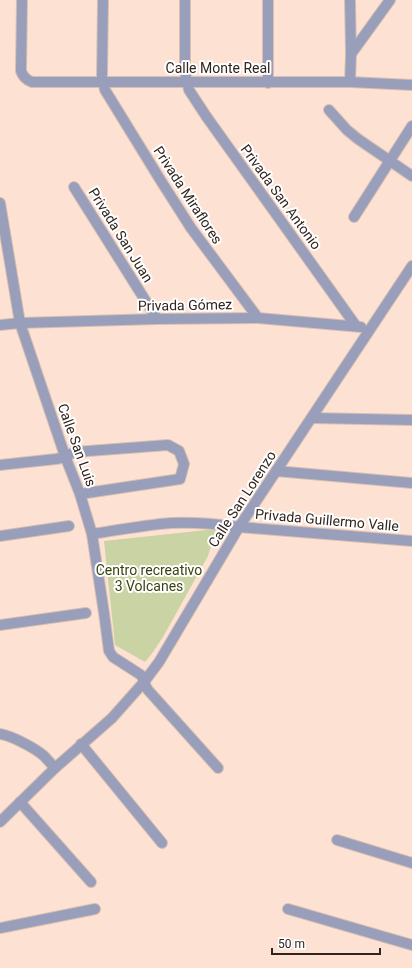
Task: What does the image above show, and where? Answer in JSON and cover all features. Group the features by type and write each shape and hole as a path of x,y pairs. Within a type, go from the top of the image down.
{"street":[{"name":"Calle Monte Real","path":"22,0 21,71 22,75 28,81 32,82 350,82 412,85"},
{"path":"102,0 102,81"},
{"name":"Privada San Antonio","path":"185,0 185,72 189,90 356,326"},
{"path":"268,0 268,83"},
{"path":"350,0 350,82"},
{"path":"351,54 390,0"},
{"name":"Privada Miraflores","path":"102,81 105,90 191,228 258,318"},
{"path":"329,110 353,135 412,176"},
{"path":"354,217 412,126"},
{"name":"Privada San Juan","path":"74,187 157,319"},
{"name":"Calle San Luis","path":"0,203 20,323 65,456 80,494 92,534 109,651 111,655 141,675 148,690 218,768"},
{"name":"Calle San Lorenzo","path":"0,822 55,768 112,718 144,682 159,662 239,527 412,266"},
{"path":"400,283 412,284"},
{"name":"Privada Gómez","path":"0,325 20,323 157,319 258,318 371,328"},
{"path":"312,418 412,420"},
{"path":"0,465 56,459 75,452 168,445 179,452 184,464 180,479 80,494"},
{"path":"276,471 412,483"},
{"name":"Privada Guillermo Valle","path":"92,534 172,523 214,524 412,541"},
{"path":"0,536 69,526"},
{"path":"1,626 86,613"},
{"path":"0,734 11,737 40,753 55,768"},
{"path":"81,744 162,843"},
{"path":"20,802 91,882"},
{"path":"337,840 412,863"},
{"path":"0,928 95,909"},
{"path":"288,909 412,944"}],"green space":[{"name":"Centro recreativo 3 Volcanes","path":"216,529 208,556 163,637 145,662 115,645 104,541"}]}
